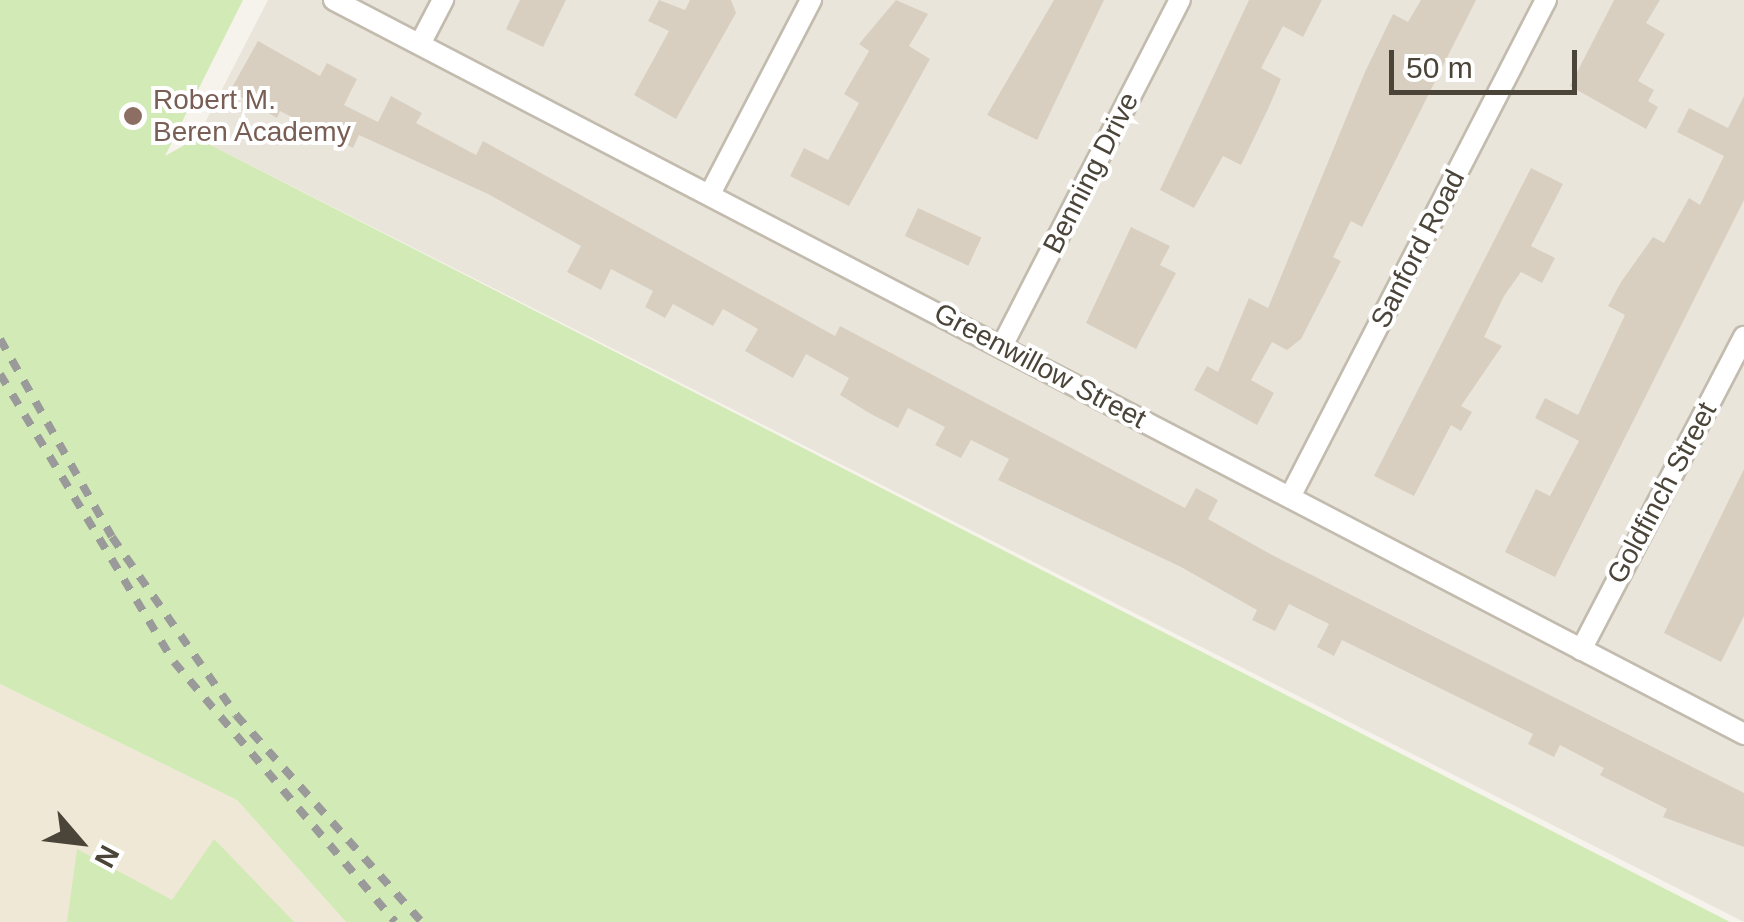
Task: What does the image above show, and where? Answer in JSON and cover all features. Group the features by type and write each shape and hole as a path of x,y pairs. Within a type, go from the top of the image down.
{"street":[{"name":"Greenwillow Street","path":"334,0 1744,734"},
{"path":"420,44 443,0"},
{"path":"710,194 811,0"},
{"name":"Benning Drive","path":"1002,346 1180,0"},
{"name":"Sanford Road","path":"1290,498 1546,0"},
{"name":"Goldfinch Street","path":"1581,650 1744,336"}],"shaded area":[{"path":"268,0 1744,0 1744,922 197,138"},
{"path":"0,684 237,800 346,922 0,922"}],"green space":[{"path":"0,0 243,0 165,156 197,138 1730,922 346,922 237,800 0,684"},
{"path":"214,839 294,922 67,922 77,849 172,900"}],"building":[{"path":"520,0 566,0 543,47 506,29"},
{"path":"659,0 685,10 690,0 731,0 736,13 676,119 634,95 669,31 648,21"},
{"path":"896,0 928,14 909,46 930,59 849,206 790,176 804,148 828,160 859,103 844,94 869,51 859,44"},
{"path":"1054,0 1104,0 1037,140 987,115"},
{"path":"1249,0 1322,0 1303,37 1283,26 1261,68 1281,79 1241,165 1223,156 1194,208 1160,190"},
{"path":"1421,0 1476,0 1362,227 1351,221 1333,257 1341,261 1301,339 1287,350 1272,342 1251,380 1274,393 1257,425 1194,390 1207,366 1218,372 1249,298 1268,308 1365,72 1393,14 1408,22"},
{"path":"1614,0 1660,0 1646,23 1665,34 1638,81 1654,90 1648,101 1658,107 1646,129 1570,86"},
{"path":"258,41 320,76 327,63 357,79 344,105 378,122 391,96 422,113 416,123 476,155 483,141 835,336 840,326 1185,508 1196,488 1218,500 1208,519 1272,555 1744,793 1744,847 1663,817 1667,809 1600,775 1604,768 1560,745 1554,757 1528,744 1533,734 1342,640 1334,656 1317,647 1329,624 1289,604 1275,631 1252,620 1257,610 1181,567 998,480 1009,459 971,440 961,458 935,445 945,427 908,408 898,428 840,395 849,378 806,354 793,378 745,351 758,329 723,309 713,326 673,304 665,318 645,307 653,291 611,269 601,290 567,272 581,246 488,194 359,135 353,148 280,111 277,118 230,91"},
{"path":"1744,96 1744,200 1555,577 1505,552 1536,489 1550,496 1579,441 1535,418 1545,398 1578,415 1625,315 1608,306 1621,282 1653,237 1664,243 1689,198 1700,205 1724,156 1677,132 1689,108 1728,128"},
{"path":"1531,168 1563,184 1531,246 1555,258 1542,283 1521,272 1504,296 1484,337 1502,346 1461,406 1472,412 1461,431 1451,425 1414,496 1374,476"},
{"path":"918,208 981,238 968,266 905,236"},
{"path":"1131,227 1170,246 1160,265 1176,273 1136,349 1086,323"},
{"path":"1744,469 1744,616 1721,662 1664,633"}],"railway":[{"path":"0,339 112,537 236,715 422,922"},
{"path":"0,374 174,662 395,922"}],"place":[{"name":"Robert M. Beren Academy","path":"133,116"}]}
